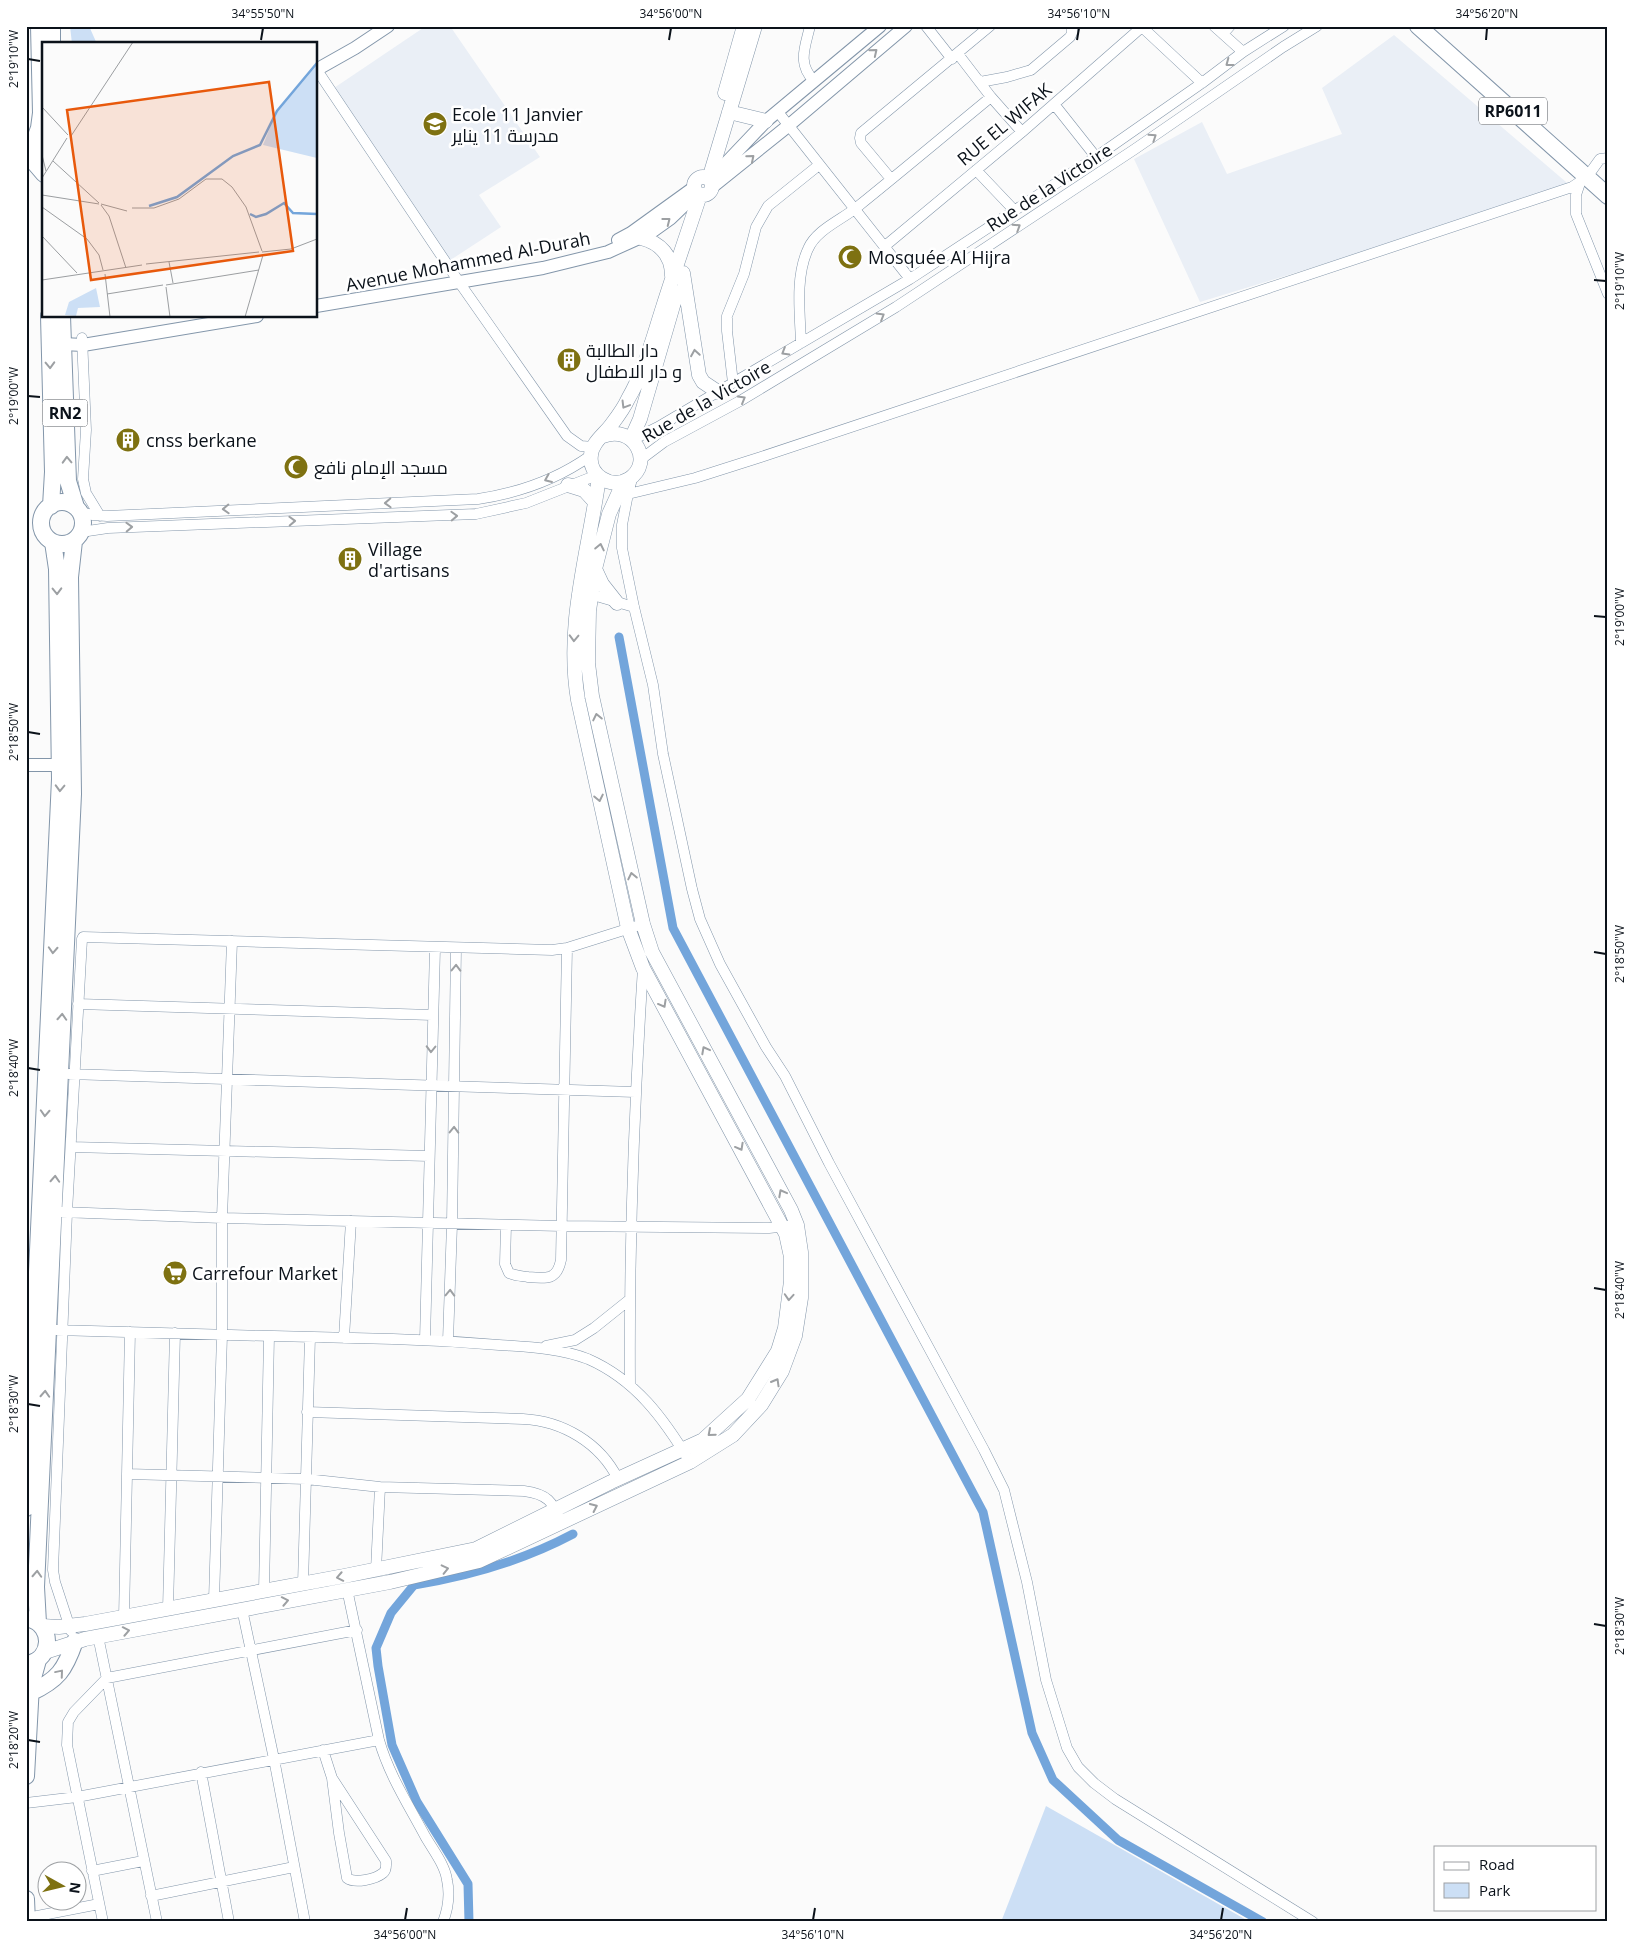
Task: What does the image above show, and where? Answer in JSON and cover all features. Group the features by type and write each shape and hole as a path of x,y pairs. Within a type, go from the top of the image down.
{"highway":[{"path":"39,26 41,106 37,144 42,165"},
{"path":"52,26 52,42"},
{"name":"RP6011","path":"1418,26 1435,32 1530,119 1608,196"},
{"name":"RP6011","path":"1587,177 1608,182"},
{"name":"RN2","path":"26,1776 30,1693 36,1659 48,1641 35,1622 39,1327 60,765 57,569 53,542 45,535 42,525 44,514 50,506 53,472 49,318"},
{"name":"RN2","path":"26,1508 39,1327 60,1212 67,1074 73,794 70,577 77,536 83,522 68,481 62,318"},
{"path":"50,506 61,502 78,509"},
{"path":"53,542 64,544 77,536"},
{"path":"30,1693 48,1684 58,1676 66,1665 72,1634"},
{"path":"26,1899 27,1920"}],"main road":[{"path":"704,187 744,26"},
{"path":"632,440 640,420 678,275 704,187 755,26"},
{"path":"729,112 766,121"},
{"path":"642,238 650,240 665,251 678,275 698,375 703,382 718,392"},
{"path":"628,483 611,483 598,476 592,467 592,452 625,404 642,369 678,275"},
{"path":"36,1659 72,1634 124,1617 376,1570 476,1549 558,1517 687,1456 741,1408 754,1392 778,1351 786,1328 791,1271 791,1210 652,952 643,924 590,680 585,592 595,570 609,514 640,460 638,449 632,440 615,433 603,436"},
{"path":"598,476 585,592 573,649 575,683 628,928 643,968 791,1226"},
{"path":"568,485 584,490 595,502"},
{"path":"595,570 602,584 617,604"},
{"path":"35,1622 72,1634 98,1636 390,1582 479,1561 558,1517 618,1479 687,1456"}],"street":[{"path":"318,69 355,48 388,26"},
{"path":"810,26 803,60 805,70 814,81"},
{"name":"Avenue Mohammed Al-Durah","path":"318,298 580,260 608,252 642,238 671,218 704,187 766,121 880,26"},
{"name":"Avenue Mohammed Al-Durah","path":"318,306 543,260 606,245 631,233 704,187 788,126 906,26"},
{"path":"926,26 980,82 1022,132"},
{"path":"891,179 861,143 860,135 990,26"},
{"path":"980,82 1031,70 1070,37 1072,26"},
{"path":"1214,26 1243,52"},
{"path":"1222,34 1230,26"},
{"name":"Rue de la Victoire","path":"632,440 718,392 910,279 1096,157 1243,52 1284,26"},
{"name":"Rue de la Victoire","path":"640,460 664,442 740,401 896,307 1135,150 1283,47 1317,26"},
{"path":"1143,27 1202,83"},
{"name":"RUE EL WIFAK","path":"885,246 1022,132 1143,27"},
{"path":"78,509 100,516 478,499 529,487 566,472 592,452 567,436 456,278 318,73"},
{"path":"801,343 800,282 808,246 991,97"},
{"path":"1054,104 1096,157"},
{"path":"778,112 910,279"},
{"path":"1608,158 1600,159 1576,195 1576,214 1608,294"},
{"path":"733,383 727,316 744,274 756,227 768,206 819,165"},
{"path":"976,170 1014,210"},
{"path":"1313,1922 1115,1799 1078,1766 1067,1748 1046,1680 1027,1582 1004,1490 829,1163 785,1076 766,1047 720,964 700,919 663,754 653,685 634,608 622,548 622,526 628,483 695,478 761,457 1587,177"},
{"path":"179,325 201,318"},
{"path":"63,344 179,325 240,318"},
{"path":"82,341 86,430 83,479 86,493 100,516"},
{"path":"77,536 108,528 468,515 526,503 568,485 598,476"},
{"path":"585,592 634,608"},
{"path":"26,765 60,765"},
{"path":"643,924 568,948 552,950 84,937 82,939 78,1004 67,1074 71,1147 60,1212 452,1224 633,1227 791,1226"},
{"path":"214,1600 222,1335 222,1218 232,941"},
{"path":"425,1340 430,1085 435,948"},
{"path":"448,1341 452,1224 456,948"},
{"path":"506,1224 505,1264 509,1273 514,1276 544,1279 555,1274 560,1268 562,1226 568,948"},
{"path":"630,1384 635,1092 643,968"},
{"path":"78,1004 432,1015"},
{"path":"67,1074 635,1092"},
{"path":"71,1147 429,1156"},
{"path":"344,1338 350,1221"},
{"path":"540,1348 575,1340 630,1300"},
{"path":"72,1634 53,1570 39,1327 130,1332 448,1341 540,1348 564,1352 588,1359 610,1370 630,1384 658,1414 687,1456"},
{"path":"124,1617 130,1332"},
{"path":"168,1609 176,1333"},
{"path":"264,1591 269,1336"},
{"path":"303,1584 310,1337"},
{"path":"307,1412 545,1422 566,1429 586,1440 614,1470 618,1479"},
{"path":"127,1474 306,1479 380,1487 524,1491 551,1501 558,1517"},
{"path":"376,1570 380,1487"},
{"path":"347,1589 379,1740 391,1775 438,1857 447,1879 447,1909 443,1922"},
{"path":"242,1609 274,1759 305,1922"},
{"path":"103,1922 67,1745 68,1722 74,1712 107,1678 357,1630"},
{"path":"98,1636 156,1922"},
{"path":"26,1803 77,1797 201,1772 379,1740"},
{"path":"323,1750 332,1778 337,1825 347,1878 358,1882 382,1874 385,1870 386,1861 332,1778"},
{"path":"201,1772 229,1922"},
{"path":"92,1872 143,1862"},
{"path":"151,1896 294,1867"},
{"path":"27,1920 99,1904"}],"shaded area":[{"name":"Ecole 11 Janvier مدرسة 11 يناير","path":"426,26 450,26 540,157 479,195 501,227 449,261 331,90"},
{"path":"1394,35 1573,188 1200,302 1134,159 1202,122 1227,174 1342,134 1322,88"}],"green space":[{"path":"70,26 89,26 96,42 72,42"},
{"path":"1046,1806 1250,1922 1001,1922"}],"waterway":[{"path":"619,637 673,928 983,1512 1032,1733 1053,1780 1118,1840 1263,1922"},
{"path":"469,1922 468,1884 417,1802 392,1745 376,1648 391,1613 414,1585 496,1566 535,1552 573,1534"}],"place":[{"name":"Ecole 11 Janvier مدرسة 11 يناير","path":"435,124"},
{"name":"Mosquée Al Hijra","path":"850,257"},
{"name":"دار الطالبة و دار الاطفال","path":"569,360"},
{"name":"cnss berkane","path":"128,440"},
{"name":"مسجد الإمام نافع","path":"296,467"},
{"name":"Village d'artisans","path":"350,559"},
{"name":"Carrefour Market","path":"175,1273"}]}
